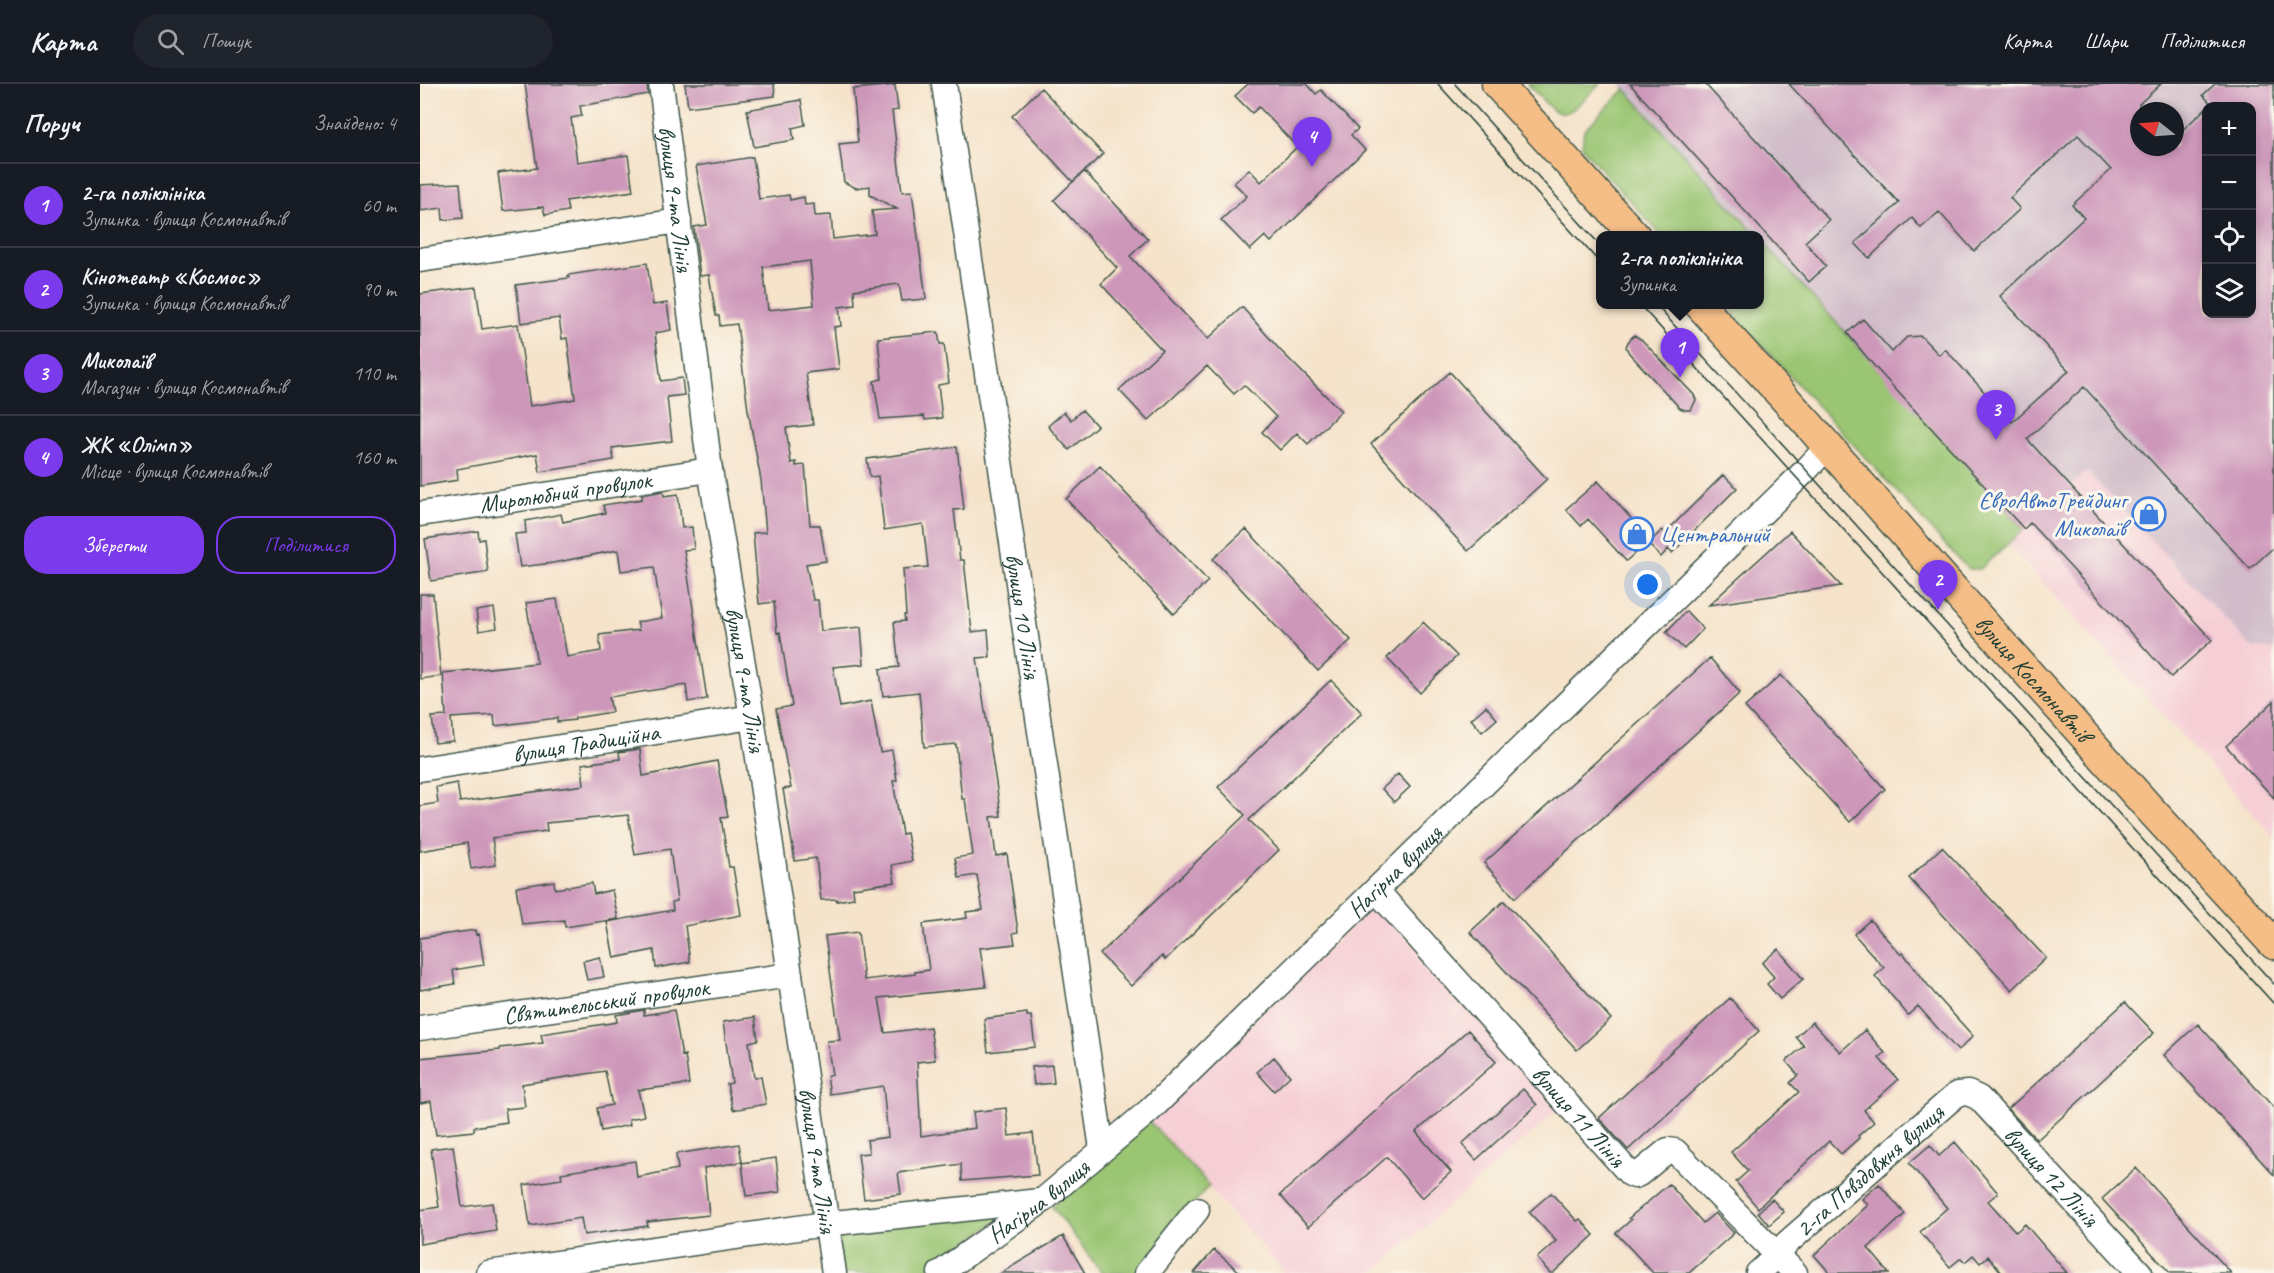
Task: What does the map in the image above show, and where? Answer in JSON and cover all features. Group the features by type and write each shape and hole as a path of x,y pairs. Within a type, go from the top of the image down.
{"main road":[{"path":"1497,84 1630,231"},
{"name":"вулиця Космонавтів","path":"1704,309 2274,944"}],"street":[{"name":"вулиця 9-та Лінія","path":"661,84 710,470 752,717 834,1273"},
{"name":"вулиця 10 Лінія","path":"944,84 1101,1149"},
{"path":"420,260 678,221"},
{"name":"Нагірна вулиця","path":"940,1273 1042,1201 1150,1110 1828,446"},
{"name":"Миролюбний провулок","path":"420,514 710,470"},
{"name":"вулиця Традиційна","path":"420,769 752,717"},
{"name":"вулиця 11 Лінія","path":"1377,890 1630,1174 1635,1176 1639,1174 1668,1150 1676,1150 1795,1273"},
{"name":"Святительський провулок","path":"420,1028 790,975"},
{"name":"вулиця 12 Лінія","path":"1956,1094 1968,1093 1979,1098 2140,1273"},
{"name":"2-га Повздовжня вулиця","path":"1758,1273 1788,1243 1956,1094"},
{"path":"488,1273 825,1224 1042,1201"},
{"path":"1147,1273 1197,1210"}],"shaded area":[{"path":"1620,84 2274,84 2274,650 2251,647 2087,471 2024,529 1764,243 1764,231 1752,231"},
{"path":"2086,470 2251,647 2274,650 2274,837 2007,543"},
{"path":"1370,909 1384,912 1558,1110 1372,1273 1285,1273 1149,1121"}],"green space":[{"path":"1528,84 1600,84 1578,105 1563,113 1549,106"},
{"path":"1625,89 1752,231 1657,231 1582,147 1584,130"},
{"path":"1764,243 2024,529 1980,569 1968,569 1729,309 1764,309"},
{"path":"1149,1121 1209,1185 1138,1273 1102,1273 1052,1206"},
{"path":"996,1212 999,1220 922,1273 841,1273 837,1229"}],"building":[{"path":"525,84 647,84 648,94 580,106 582,116 571,118 577,162 628,155 633,191 566,201 568,211 545,215 543,207 503,211 498,173 537,168"},
{"path":"685,84 774,84 775,96 688,107"},
{"path":"1248,84 1307,84 1316,94 1321,90 1358,129 1351,135 1365,150 1271,242 1265,236 1250,250 1221,220 1247,196 1234,183 1249,169 1261,182 1297,147 1259,107 1252,113 1235,96"},
{"path":"1630,84 1705,84 1829,220 1805,242 1826,266 1809,282"},
{"path":"1789,84 2161,84 2141,102 2130,102 2130,156 2184,156 2184,129 2202,112 2202,318 2256,318 2256,102 2209,102 2203,95 2215,84 2274,84 2274,547 2250,569 2084,387 2027,439 2212,640 2171,677 2030,523 2024,529 1875,367 1847,333 1863,319 1892,352 1907,337 1921,336 1939,355 1945,349 2012,422 2069,371 2000,296 2084,218 2072,205 2111,170 2078,135 2010,198 2020,209 1974,251 1939,212 1921,228 1912,218 1869,258 1855,243 1899,203"},
{"path":"895,85 898,110 892,111 902,192 912,191 926,299 902,301 899,284 854,290 855,305 839,307 841,326 834,327 839,369 806,373 813,425 786,428 791,463 796,462 796,466 805,465 810,525 820,525 826,561 806,564 813,600 818,600 821,631 861,627 864,664 833,667 840,707 871,701 880,752 892,750 897,780 893,781 902,834 907,833 912,861 892,865 895,882 853,888 854,898 837,901 837,899 821,900 816,858 795,861 783,789 791,788 776,709 792,706 780,632 777,633 774,602 759,604 753,533 766,532 761,480 748,410 737,324 720,326 719,316 716,316 709,275 700,276 694,227 707,225 696,166 753,157 759,199 789,195 790,200 804,197 805,205 814,204 815,216 831,215 833,239 875,234 872,211 897,209 870,195 870,186 856,188 844,182 839,144 858,142 853,89","holes":["810,261 814,305 768,310 763,267"]},
{"path":"1041,88 1103,154 1073,182 1012,116"},
{"path":"801,100 805,125 792,128 794,140 754,147 747,110"},
{"path":"1084,171 1148,239 1130,256 1208,339 1242,307 1280,350 1341,411 1308,444 1297,433 1280,450 1262,432 1276,417 1244,385 1234,394 1207,366 1148,421 1119,390 1162,350 1101,284 1117,268 1054,200"},
{"path":"460,183 463,218 443,220 442,208 420,211 420,185"},
{"path":"647,263 653,305 667,303 671,330 655,333 661,381 682,378 684,395 667,397 672,441 612,448 614,460 540,472 537,454 457,469 458,480 420,486 420,294 476,287 482,329 518,324 530,406 575,399 567,338 562,339 559,318 521,323 516,285 569,278 568,275"},
{"path":"938,332 940,344 944,344 949,383 938,385 942,418 925,420 924,416 880,419 874,381 882,379 878,338"},
{"path":"1634,335 1642,340 1694,395 1696,400 1691,410 1680,408 1629,353 1626,347"},
{"path":"1450,372 1547,479 1468,551 1371,444"},
{"path":"1082,410 1097,426 1069,450 1048,426 1064,412 1071,420"},
{"path":"957,447 964,509 954,510 960,560 964,560 972,632 988,630 990,657 977,658 1001,816 991,817 996,856 1007,854 1018,932 1013,933 1015,944 980,948 986,987 879,998 885,1033 930,1027 935,1060 917,1062 921,1136 975,1128 973,1112 1006,1108 1009,1136 1033,1133 1038,1175 962,1181 961,1164 898,1173 901,1194 864,1199 858,1154 869,1153 867,1140 888,1137 883,1086 830,1094 827,1076 832,1075 827,1041 840,1040 825,936 858,932 864,980 915,974 915,972 929,970 923,924 967,918 966,912 983,910 977,875 959,878 955,858 973,855 965,799 962,799 956,744 924,747 919,692 883,696 880,669 899,667 894,622 905,621 903,569 928,567 923,524 884,530 878,476 870,477 867,459"},
{"path":"1100,466 1208,581 1174,614 1066,499"},
{"path":"1723,475 1737,488 1672,553 1668,549 1661,557 1648,544 1662,530 1665,533"},
{"path":"1598,481 1650,540 1626,561 1588,519 1581,526 1566,509"},
{"path":"663,491 664,496 678,494 682,528 692,527 694,549 684,550 707,699 688,702 686,685 609,697 612,712 575,718 575,720 557,722 557,718 495,726 494,715 451,718 453,741 435,743 432,717 446,716 443,673 537,663 526,603 557,599 567,657 601,651 599,635 639,630 637,622 662,618 654,567 621,571 618,550 520,567 515,534 526,533 525,521 561,514 563,522 605,513 603,505 642,499 642,495"},
{"path":"1246,529 1351,640 1318,671 1213,559"},
{"path":"478,531 479,540 484,539 488,572 431,581 425,539"},
{"path":"1790,531 1841,586 1709,605"},
{"path":"420,594 433,594 441,676 420,679"},
{"path":"494,608 497,628 479,631 476,611"},
{"path":"1686,611 1703,629 1684,649 1666,632"},
{"path":"1423,622 1457,656 1420,693 1387,658"},
{"path":"1710,658 1740,693 1515,898 1484,863"},
{"path":"1781,675 1885,789 1850,822 1745,707"},
{"path":"1331,680 1362,713 1249,820 1279,850 1165,960 1162,956 1131,986 1100,954 1245,815 1218,787"},
{"path":"2274,701 2274,798 2226,746"},
{"path":"1486,706 1497,719 1482,732 1471,719"},
{"path":"640,749 643,776 717,761 728,817 721,818 729,867 733,867 741,915 685,926 690,962 656,968 654,950 614,958 607,922 673,910 672,902 677,901 670,849 635,855 628,815 546,823 547,831 492,838 496,865 471,869 467,843 420,851 420,806 438,803 436,787 457,783 460,802 584,785 582,764 620,759 619,752"},
{"path":"1398,774 1410,787 1394,802 1382,789"},
{"path":"1942,847 2046,958 2012,990 1909,878"},
{"path":"554,881 555,889 592,883 594,894 612,890 618,919 565,927 564,920 522,924 516,887"},
{"path":"1504,901 1611,1019 1577,1050 1470,932"},
{"path":"1870,920 1901,955 1903,953 1934,993 1973,1036 1958,1051 1918,1006 1908,1015 1875,976 1884,968 1854,934"},
{"path":"475,930 476,935 479,934 484,965 453,970 455,984 420,990 420,938"},
{"path":"1778,949 1803,979 1780,999 1767,984 1774,977 1762,963"},
{"path":"600,957 604,977 587,980 583,961"},
{"path":"1730,998 1759,1031 1628,1150 1599,1118"},
{"path":"2125,1002 2154,1033 2037,1140 2008,1109"},
{"path":"644,1010 644,1015 674,1010 682,1056 685,1055 689,1084 638,1090 644,1116 629,1119 630,1125 601,1131 597,1108 612,1105 605,1071 522,1084 525,1107 505,1109 507,1122 474,1127 474,1131 436,1135 431,1101 420,1103 420,1058 543,1043 541,1034 617,1022 616,1015"},
{"path":"1027,1013 1027,1016 1031,1016 1035,1047 988,1052 984,1019"},
{"path":"755,1017 758,1040 749,1042 754,1078 761,1077 766,1104 733,1110 727,1084 732,1083 723,1022"},
{"path":"1812,1022 1840,1052 1865,1030 1885,1053 1879,1058 1898,1080 1864,1110 1874,1122 1858,1136 1859,1138 1841,1154 1829,1141 1758,1208 1736,1182 1748,1171 1731,1152 1799,1092 1790,1083 1798,1075 1786,1061 1804,1046 1796,1037"},
{"path":"2198,1024 2274,1108 2274,1175 2164,1055"},
{"path":"1468,1030 1496,1062 1416,1132 1451,1172 1422,1198 1387,1157 1308,1227 1280,1195"},
{"path":"1274,1057 1290,1076 1274,1091 1257,1072"},
{"path":"1052,1065 1054,1083 1034,1085 1032,1067"},
{"path":"1523,1089 1537,1105 1476,1160 1462,1144"},
{"path":"1955,1142 1998,1193 1988,1201 2016,1232 2025,1224 2067,1273 2002,1273 1988,1256 1980,1263 1973,1255 1965,1262 1961,1258 1950,1267 1920,1232 1947,1208 1909,1163 1930,1145 1939,1156"},
{"path":"739,1144 742,1162 704,1168 709,1215 647,1222 648,1226 584,1235 581,1218 530,1226 524,1185 562,1179 561,1173 635,1161 637,1177 678,1169 676,1154"},
{"path":"453,1146 462,1207 492,1203 496,1231 420,1244 420,1210 439,1207 431,1149"},
{"path":"776,1158 780,1192 746,1196 742,1163"},
{"path":"2136,1168 2231,1273 2170,1273 2102,1199"},
{"path":"1669,1184 1703,1223 1715,1213 1734,1233 1689,1273 1653,1273 1616,1233 1631,1220 1629,1218"},
{"path":"1879,1184 1905,1214 1868,1248 1889,1273 1830,1273 1814,1255 1868,1205 1862,1199"},
{"path":"1551,1193 1577,1221 1580,1219 1594,1235 1553,1273 1550,1273 1537,1258 1556,1241 1529,1212"},
{"path":"1772,1199 1784,1212 1769,1225 1758,1212"},
{"path":"1063,1236 1085,1273 1001,1273"},
{"path":"1214,1250 1241,1273 1194,1273"}],"tram line":[{"path":"1438,84 1596,259"},
{"path":"1455,84 1596,241"},
{"path":"1644,309 2274,1004"},
{"path":"1660,309 2274,984"}],"place":[{"name":"ЖК «Олімп»","path":"1312,167"},
{"name":"2-га поліклініка","path":"1680,378"},
{"name":"Миколаїв","path":"1996,440"},
{"name":"ЄвроАвтоТрейдинг Миколаїв","path":"2149,514"},
{"name":"Центральний","path":"1637,534"},
{"name":"Кінотеатр «Космос»","path":"1938,610"}]}
